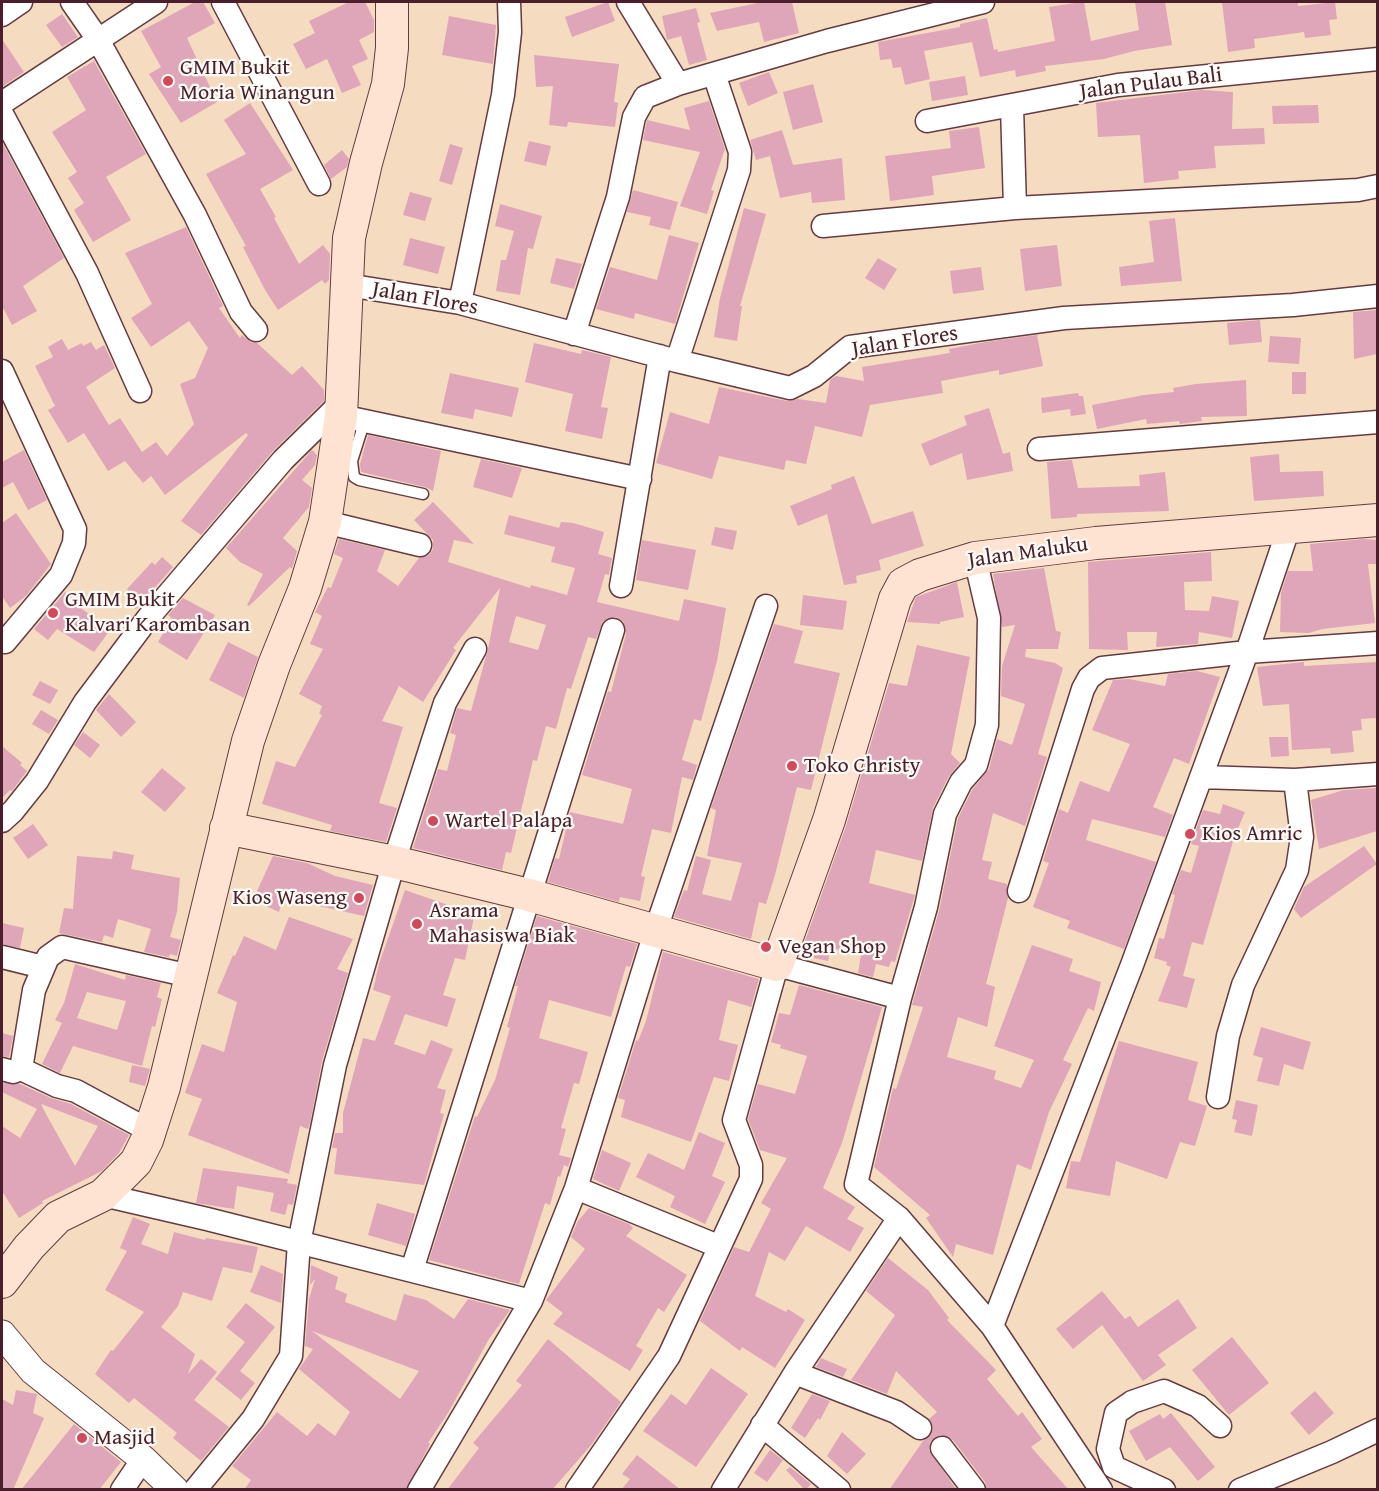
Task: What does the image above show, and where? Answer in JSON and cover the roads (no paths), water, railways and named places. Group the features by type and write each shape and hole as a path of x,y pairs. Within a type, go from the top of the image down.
{"main road":[{"path":"2,1282 28,1247 58,1217 103,1195 136,1162 150,1131 180,1026 190,976 248,741 304,588 325,522 349,412 346,285 349,238 388,84 392,48 392,2"},
{"name":"Jalan Maluku","path":"777,965 829,820 897,593 903,584 920,575 975,558 1096,543 1377,520"},
{"path":"226,828 394,862 529,895 777,965"}],"street":[{"path":"2,15 21,2"},
{"path":"72,2 97,38 195,214 242,312 256,330"},
{"path":"2,103 97,38 156,2"},
{"path":"223,2 319,184"},
{"path":"460,303 503,95 510,32 508,2"},
{"path":"628,2 678,84"},
{"path":"574,334 618,197 638,105 645,97 678,84 826,41 983,2"},
{"name":"Jalan Pulau Bali","path":"927,121 1118,85 1377,59"},
{"path":"621,586 640,479 669,359 740,158 714,74"},
{"path":"1012,106 1015,208"},
{"path":"2,114 87,273 140,391"},
{"path":"823,226 1015,208 1346,191 1377,186"},
{"name":"Jalan Flores","path":"346,285 390,294 460,303 669,359 790,388 814,376 850,347 1064,318 1293,305 1377,296"},
{"path":"2,371 75,529 74,543 61,575 5,642 2,638"},
{"path":"2,821 13,812 37,781 85,702 148,618 225,527 300,442 349,412 640,479"},
{"path":"1039,449 1377,422"},
{"path":"325,522 420,545"},
{"path":"992,1326 1132,965 1247,652 1289,527"},
{"path":"975,558 989,618 987,725 976,765 961,782 945,813 926,907 900,998 855,1184 899,1218 992,1326 1101,1490"},
{"path":"419,1490 531,1301 576,1188 656,929 766,606"},
{"path":"412,1270 529,895 602,673 613,630"},
{"path":"1019,891 1089,678 1102,669 1247,652 1377,643"},
{"path":"195,1490 253,1419 291,1356 299,1243 335,1065 394,862 445,703 475,649"},
{"path":"1201,777 1295,780 1377,774"},
{"path":"1218,1097 1228,1036 1243,985 1297,870 1302,837 1295,780"},
{"path":"150,1131 76,1091 11,1069 43,967 48,957 62,947 190,976"},
{"path":"2,957 43,967"},
{"path":"577,1490 669,1356 753,1172 734,1120 777,965 900,998"},
{"path":"576,1188 718,1246"},
{"path":"103,1195 531,1301"},
{"path":"725,1489 795,1373 899,1218"},
{"path":"2,1334 33,1371 143,1459 176,1490"},
{"path":"2,1366 33,1371"},
{"path":"795,1373 896,1412 920,1428"},
{"path":"1164,1490 1114,1467 1108,1449 1116,1413 1132,1402 1164,1391 1198,1406 1220,1426"},
{"path":"762,1425 839,1490"},
{"path":"1240,1490 1332,1452 1377,1430"},
{"path":"942,1448 974,1490"},
{"path":"122,1490 143,1459"}],"lane":[{"path":"349,412 354,477 423,494"}],"place":[{"name":"GMIM Bukit Moria Winangun","path":"168,81"},
{"name":"GMIM Bukit Kalvari Karombasan","path":"53,613"},
{"name":"Toko Christy","path":"792,766"},
{"name":"Wartel Palapa","path":"433,821"},
{"name":"Kios Amric","path":"1190,834"},
{"name":"Kios Waseng","path":"359,898"},
{"name":"Asrama Mahasiswa Biak","path":"417,924"},
{"name":"Vegan Shop","path":"766,947"},
{"name":"Masjid","path":"82,1438"}]}
